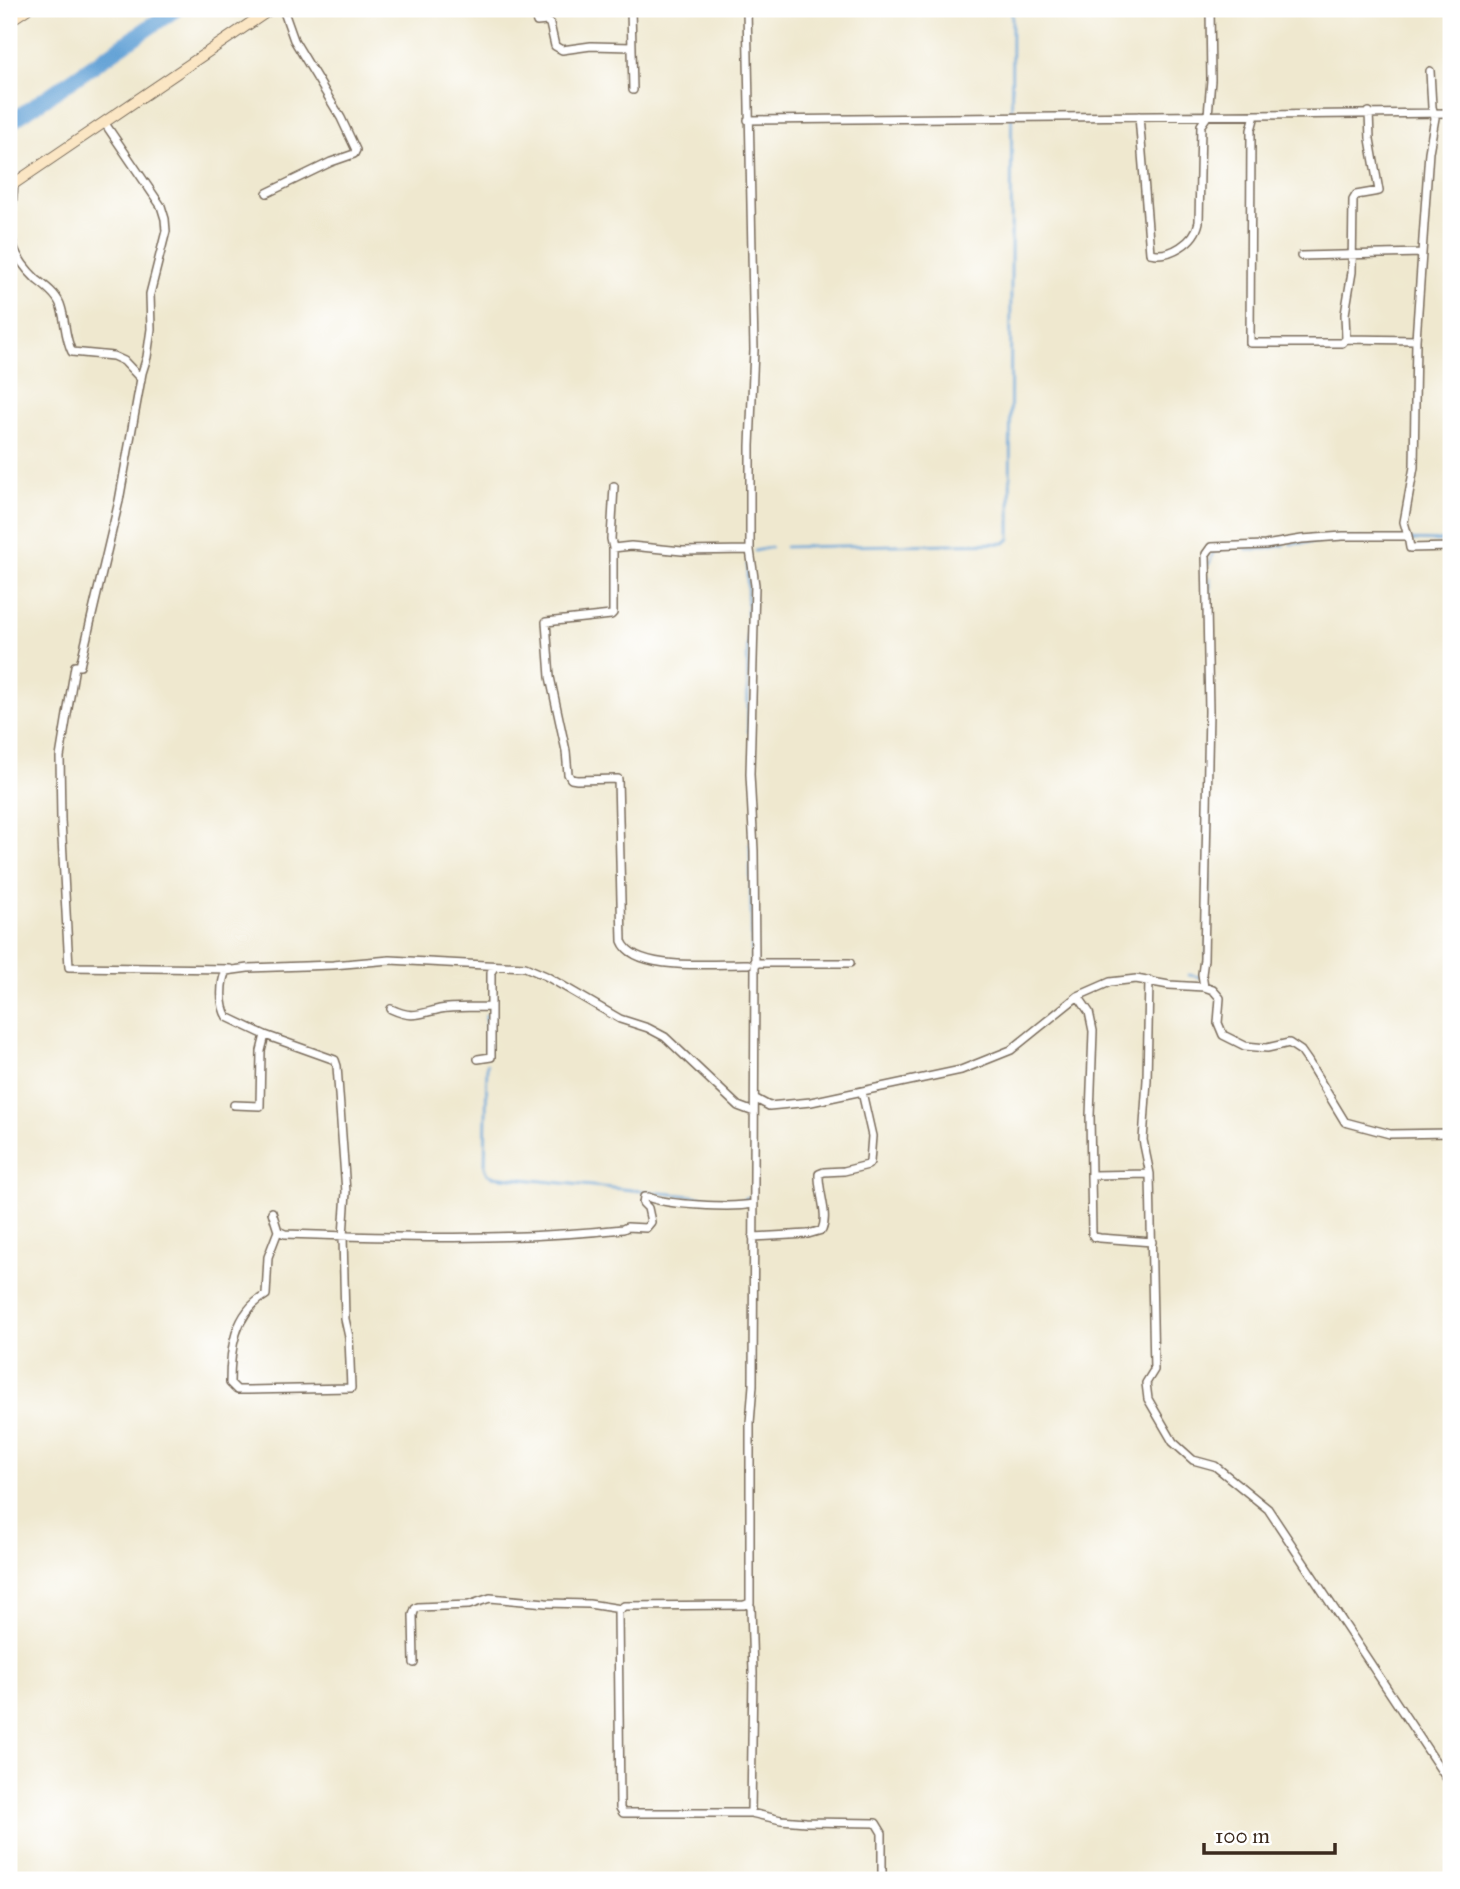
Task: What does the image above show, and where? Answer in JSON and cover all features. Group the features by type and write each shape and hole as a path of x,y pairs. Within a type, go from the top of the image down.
{"street":[{"path":"9,21 27,9"},
{"path":"141,379 124,361 113,356 72,352 65,339 60,302 29,272 14,251 10,238 11,185 271,9"},
{"path":"267,193 331,162 354,154 356,150 341,118 294,40 284,9"},
{"path":"532,9 537,22 547,21 550,24 555,46 562,50 591,46 632,47"},
{"path":"631,9 633,90"},
{"path":"747,9 754,351 750,550 755,585 750,774 754,851 751,964 755,1099 750,1603 747,1604"},
{"path":"1139,116 1150,253 1156,254 1180,248 1198,229 1201,125 1208,115 1211,80 1210,9"},
{"path":"1430,71 1435,118 1429,152 1416,340 1413,467 1404,522 1409,548 1451,547"},
{"path":"1346,339 1345,314 1351,288 1353,200 1356,195 1379,191 1370,139 1369,112"},
{"path":"748,120 1451,113"},
{"path":"1255,115 1251,130 1250,343 1342,342 1346,339 1416,340"},
{"path":"104,122 161,206 166,231 150,294 152,329 119,501 80,666 75,666 60,757 69,967 235,969 390,960 525,967 546,976 620,1019 665,1037 738,1106 754,1112"},
{"path":"1301,256 1422,253"},
{"path":"614,486 611,615 546,622 549,668 568,774 571,779 577,780 618,779 624,947 646,960 661,963 850,963"},
{"path":"1204,987 1202,974 1209,711 1206,554 1211,547 1265,545 1343,536 1408,536"},
{"path":"613,548 631,546 682,551 750,550"},
{"path":"478,1059 491,1057 491,972 495,965"},
{"path":"235,969 226,971 222,980 223,1011 227,1017 265,1035 335,1060 346,1192 345,1319 349,1337 351,1388 237,1390 230,1383 236,1332 246,1311 266,1295 268,1257 278,1231 272,1212"},
{"path":"755,1099 769,1106 811,1102 961,1070 1011,1050 1079,996 1110,982 1125,979 1149,980 1213,990 1220,998 1218,1023 1223,1035 1245,1046 1267,1048 1289,1043 1301,1051 1345,1122 1390,1134 1451,1133"},
{"path":"1149,980 1143,1140 1150,1174 1154,1370 1146,1390 1173,1442 1194,1460 1216,1466 1268,1508 1451,1785"},
{"path":"1079,996 1089,1012 1093,1031 1090,1116 1092,1234 1094,1237 1152,1242"},
{"path":"391,1009 406,1016 414,1016 441,1009 491,1007"},
{"path":"234,1105 260,1106 261,1051 265,1035"},
{"path":"753,1237 807,1234 822,1230 825,1222 819,1174 824,1171 844,1171 868,1165 870,1162 872,1136 862,1092"},
{"path":"1093,1175 1150,1174"},
{"path":"278,1231 285,1234 485,1239 550,1236 626,1227 646,1228 651,1222 648,1208 643,1202 644,1197 686,1204 735,1207 753,1204"},
{"path":"414,1663 413,1615 418,1607 469,1605 490,1598 589,1604 621,1609"},
{"path":"751,1813 751,1607 747,1604 624,1606 618,1611 620,1808 623,1813 751,1813 781,1820 876,1823 882,1833 882,1880"}],"waterway":[{"path":"9,123 176,9"},
{"path":"785,547 1005,543 1010,539 1012,9"},
{"path":"1290,544 1353,539"},
{"path":"1360,539 1451,541"},
{"path":"1246,549 1267,549 1284,545"},
{"path":"755,551 771,547"},
{"path":"1209,564 1214,551 1221,550"},
{"path":"747,564 748,732"},
{"path":"1210,578 1211,627"},
{"path":"750,844 752,970"},
{"path":"1206,973 1210,851"},
{"path":"1189,975 1200,977"},
{"path":"486,1015 486,1051"},
{"path":"487,1064 485,1167 488,1174 742,1201 748,1197"}]}
